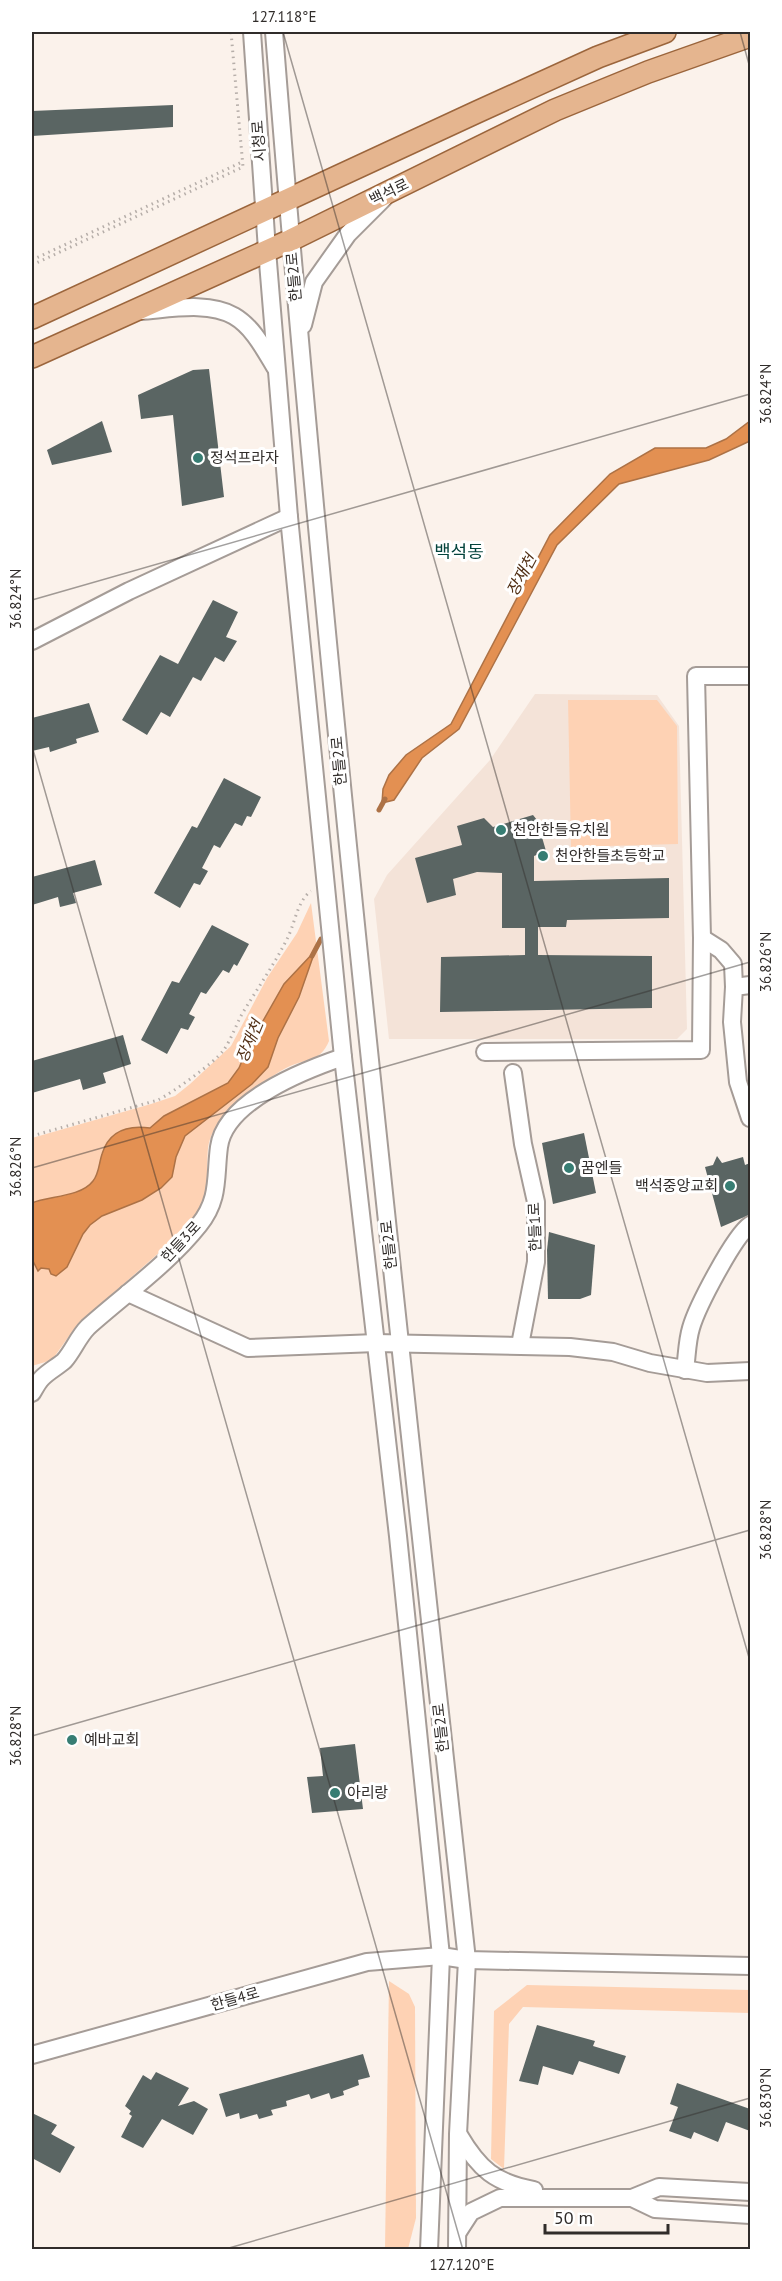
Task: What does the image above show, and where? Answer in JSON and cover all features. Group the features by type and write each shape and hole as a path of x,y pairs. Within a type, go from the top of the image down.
{"main road":[{"path":"32,318 598,57 665,32"},
{"name":"백석로","path":"32,357 291,240 555,110 648,72 750,36"}],"street":[{"name":"시청로","path":"252,32 267,250"},
{"name":"시청로","path":"274,32 291,240"},
{"path":"300,337 314,282 348,234 392,190"},
{"name":"한들2로","path":"291,240 349,875 466,1960 458,2134 457,2241"},
{"name":"한들2로","path":"267,250 289,517 343,1057 376,1343 441,1956 429,2250"},
{"path":"132,312 204,307 234,316 256,336 277,370"},
{"path":"32,641 129,591 289,517"},
{"path":"485,1052 701,1050 702,938 696,676 750,676"},
{"path":"702,938 721,950 733,964 742,986 732,1022 738,1082 750,1118"},
{"name":"한들3로","path":"32,1393 37,1380 64,1361 85,1330 167,1258 200,1224 215,1198 219,1145 224,1130 234,1116 276,1085 306,1069 343,1057"},
{"name":"한들1로","path":"513,1073 523,1144 536,1202 536,1262 520,1345"},
{"path":"685,1370 691,1328 720,1267 743,1230 750,1225"},
{"path":"128,1293 248,1348 376,1343 570,1347 613,1352 650,1363 707,1373 750,1371"},
{"name":"한들4로","path":"32,2055 367,1962 441,1956 466,1960"},
{"path":"466,1960 750,1966"},
{"path":"458,2134 469,2153 482,2168 510,2186 579,2199"},
{"path":"457,2241 471,2212 500,2198 632,2198 659,2187 750,2192"},
{"path":"632,2198 655,2208 750,2215"}],"path":[{"path":"32,265 243,167 231,32"},
{"path":"32,260 242,162"},
{"path":"32,1136 158,1100 170,1094 223,1051 286,941 306,895 326,880"}],"shaded area":[{"path":"750,421 750,441 709,460 619,484 557,545 459,729 422,758 394,800 382,803 383,789 389,775 406,755 451,724 550,535 610,474 655,448 706,448 726,439"},
{"name":"천안한들초등학교","path":"535,694 657,695 679,726 687,1029 677,1039 389,1039 374,899 387,875 490,760"},
{"path":"568,700 657,700 677,726 678,844 571,847"},
{"path":"311,903 329,1041 325,1048 317,1057 288,1067 273,1076 229,1111 213,1131 208,1148 204,1199 186,1229 77,1325 52,1360 32,1366 32,1138 175,1096 190,1084 231,1046 267,978 297,933"},
{"path":"315,951 299,997 278,1038 268,1067 252,1084 185,1136 176,1157 172,1177 161,1188 142,1200 102,1216 90,1225 83,1234 67,1267 56,1276 51,1274 49,1269 41,1268 38,1271 32,1259 32,1203 73,1193 88,1186 97,1175 105,1146 120,1131 150,1128 164,1116 228,1083 239,1068 247,1049 284,984"},
{"path":"389,1981 409,1994 415,2007 416,2218 408,2249 385,2249"},
{"path":"527,1985 750,1990 750,2013 523,2007 509,2024 504,2169 491,2159 494,2011"}],"building":[{"path":"173,105 173,127 32,136 32,111"},
{"name":"정석프라자","path":"209,369 224,497 182,506 173,415 141,419 138,395 193,370"},
{"path":"102,421 112,452 52,465 47,450"},
{"path":"213,600 238,612 226,637 237,641 224,662 215,657 201,681 193,677 170,717 161,712 147,735 122,720 160,655 178,664"},
{"path":"89,703 99,732 76,739 77,743 50,752 49,747 32,751 32,718"},
{"path":"224,778 261,797 251,817 247,816 242,826 235,823 220,848 214,845 202,868 208,871 200,885 194,883 180,908 154,893 192,826 197,828"},
{"path":"533,815 537,820 546,851 534,856 534,881 669,878 669,918 567,920 566,927 538,927 538,955 652,956 652,1008 440,1012 441,957 525,955 525,928 502,928 502,873 477,872 453,879 456,895 427,903 415,858 462,845 457,826 484,818 493,827"},
{"path":"95,860 102,885 73,893 76,903 60,907 58,897 32,905 32,877"},
{"path":"212,925 249,944 237,966 234,964 229,973 223,970 206,994 201,992 189,1014 195,1017 188,1030 181,1028 167,1054 141,1040 172,981 179,983"},
{"path":"123,1035 131,1064 103,1073 106,1083 83,1090 80,1079 32,1093 32,1061"},
{"name":"꿈엔들","path":"584,1133 596,1193 553,1204 542,1143"},
{"name":"백석중앙교회","path":"717,1156 722,1163 743,1157 745,1165 750,1163 749,1215 721,1227 705,1167 713,1165"},
{"path":"549,1232 595,1245 591,1295 580,1299 548,1299"},
{"name":"아리랑","path":"355,1744 363,1809 312,1813 307,1777 323,1776 320,1748"},
{"path":"537,2025 595,2041 593,2046 626,2056 619,2074 579,2061 573,2075 543,2066 538,2085 519,2081"},
{"path":"363,2054 370,2077 358,2080 359,2085 343,2091 344,2095 331,2099 329,2093 311,2099 309,2094 286,2101 287,2106 271,2110 273,2115 259,2119 257,2114 240,2119 239,2113 226,2117 219,2094"},
{"path":"156,2072 189,2088 178,2106 194,2101 208,2109 193,2135 162,2119 143,2148 121,2137 132,2116 129,2114 131,2111 125,2106 143,2075 151,2080"},
{"path":"677,2083 750,2109 750,2131 726,2122 718,2142 694,2132 691,2139 669,2131 678,2107 670,2104"},
{"path":"32,2113 57,2125 51,2134 75,2147 60,2173 32,2158"}],"waterway":[{"name":"장재천","path":"379,810 385,799"},
{"name":"장재천","path":"312,956 321,939"}],"place":[{"name":"정석프라자","path":"198,458"},
{"name":"천안한들유치원","path":"501,830"},
{"name":"천안한들초등학교","path":"543,856"},
{"name":"꿈엔들","path":"569,1168"},
{"name":"백석중앙교회","path":"730,1186"},
{"name":"예바교회","path":"72,1740"},
{"name":"아리랑","path":"335,1793"}],"district":[{"name":"백석동","path":"459,552"}]}
